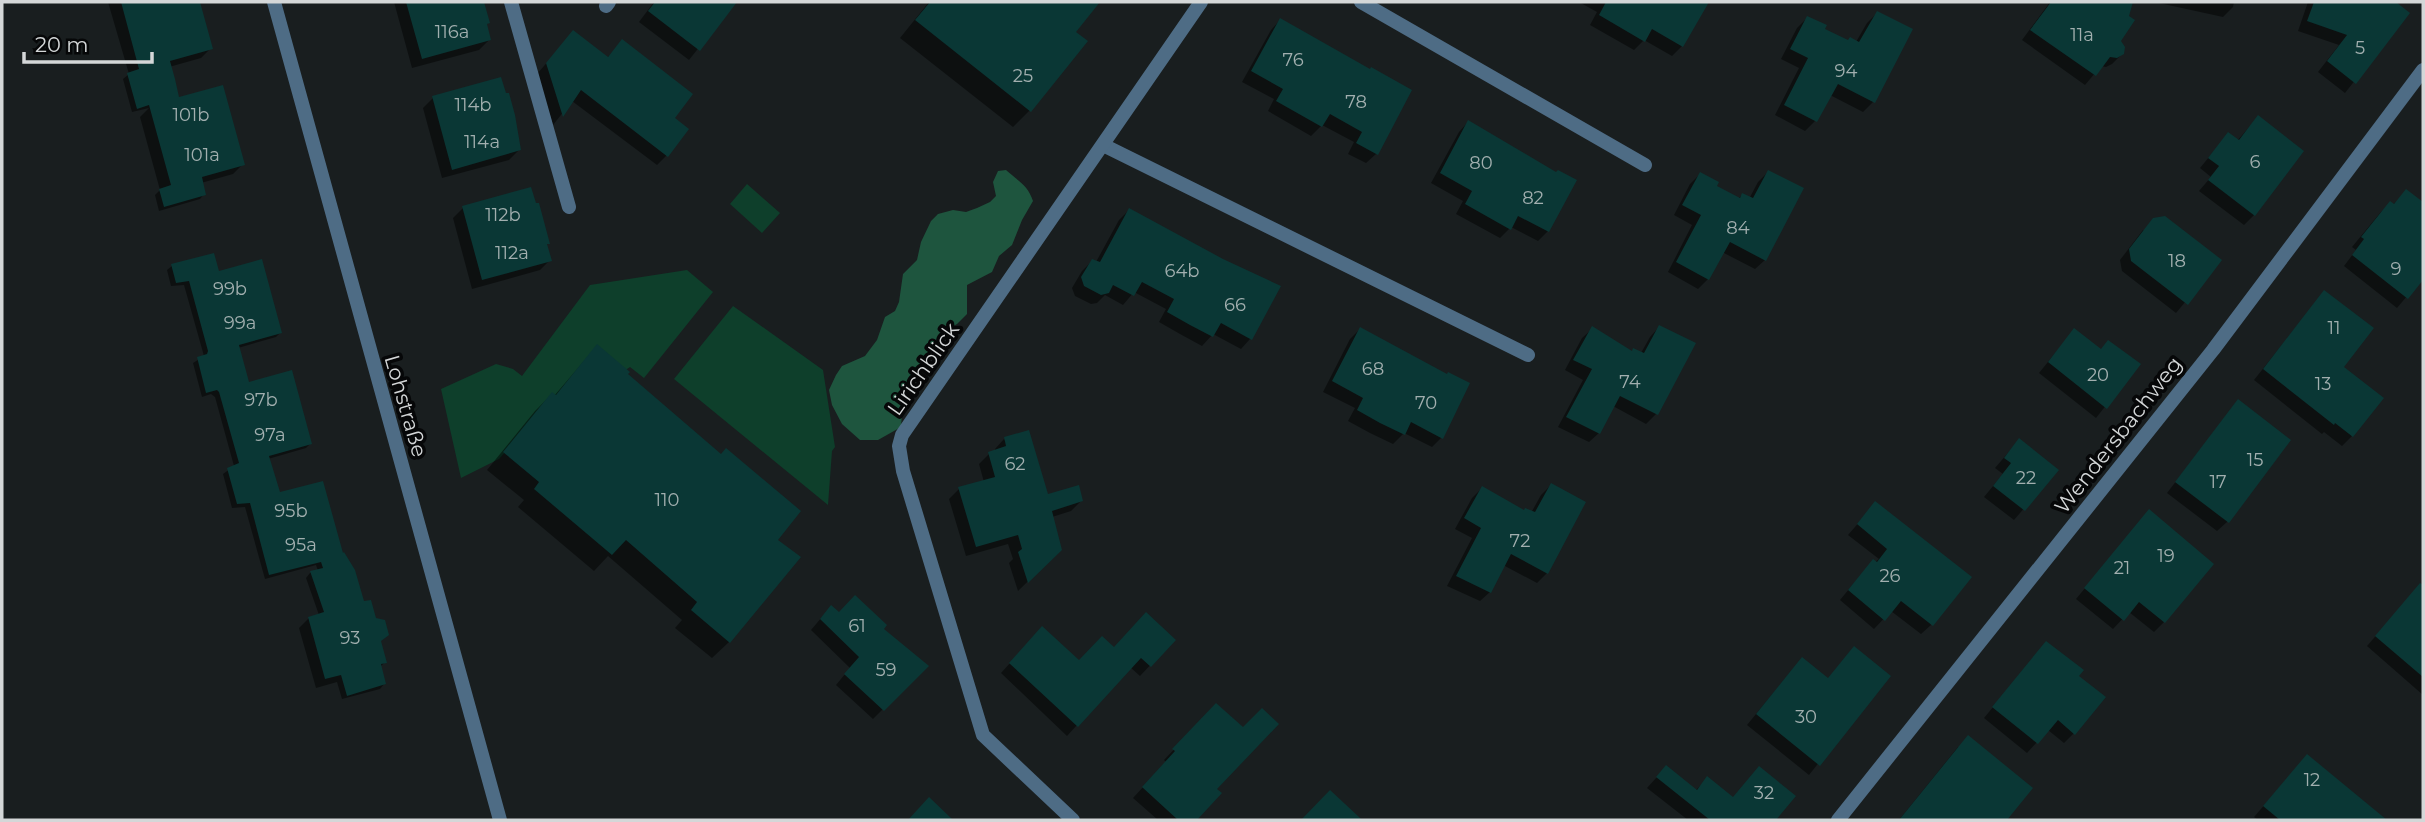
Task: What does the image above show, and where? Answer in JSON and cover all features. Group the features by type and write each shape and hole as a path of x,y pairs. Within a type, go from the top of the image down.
{"street":[{"name":"Lohstraße","path":"274,2 500,820"},
{"path":"511,2 569,207"},
{"name":"Lirichblick","path":"1073,820 983,734 903,471 899,446 902,435 1201,2"},
{"path":"1361,2 1645,165"},
{"name":"Wendersbachweg","path":"1838,820 2213,350 2423,70"},
{"path":"1103,145 1528,355"}],"green space":[{"path":"1006,170 1025,187 1033,201 1012,245 999,256 992,272 967,285 967,314 946,330 935,353 918,368 915,383 903,400 901,427 878,440 860,440 842,424 832,405 829,390 836,375 842,366 865,356 877,340 885,317 895,311 903,274 917,260 921,242 931,221 938,214 953,210 966,212 990,202 996,196 993,182 998,171"},
{"path":"747,184 780,213 762,233 730,204"},
{"path":"687,270 713,292 644,378 630,367 624,371 597,350 499,459 461,478 441,389 496,364 513,369 522,376 590,285"},
{"path":"733,306 823,370 835,447 832,451 828,505 674,379"}],"building":[{"path":"121,2 200,2 213,49 170,61 179,97 223,85 245,165 202,177 206,195 164,207 159,189 171,185 149,105 137,109 127,73 139,69"},
{"path":"406,2 484,2 491,40 422,59"},
{"path":"655,2 737,2 700,51 648,11"},
{"path":"930,2 1100,2 1076,32 1088,41 1031,112 915,20"},
{"path":"1606,2 1709,2 1683,47 1652,29 1645,42 1599,15"},
{"path":"2051,2 2133,2 2129,16 2135,20 2121,41 2125,47 2124,54 2117,58 2110,57 2096,76 2030,30"},
{"path":"2314,2 2396,2 2410,13 2356,84 2327,61 2347,35 2307,21"},
{"path":"1877,11 1913,29 1875,103 1838,84 1817,122 1784,105 1808,58 1790,49 1807,16 1827,25 1825,29 1859,42"},
{"path":"1280,18 1412,90 1378,155 1356,143 1362,132 1330,114 1322,127 1276,101 1283,89 1251,71"},
{"path":"573,30 608,57 622,39 693,94 675,118 689,129 668,157 581,90 563,117 546,63"},
{"path":"501,77 506,93 509,93 521,150 452,170 432,96"},
{"path":"2258,115 2304,151 2255,216 2208,180 2219,166 2208,158 2228,132 2239,140"},
{"path":"1468,120 1556,172 1558,170 1577,180 1549,232 1518,216 1511,230 1465,204 1472,191 1440,173"},
{"path":"1768,170 1804,188 1766,261 1730,242 1709,280 1676,262 1701,215 1682,205 1700,172 1719,182 1717,186 1740,198 1742,193 1753,198"},
{"path":"531,187 536,203 539,203 552,261 482,280 462,206"},
{"path":"2406,189 2423,202 2423,280 2408,299 2352,255 2364,239 2361,237 2390,201 2394,204"},
{"path":"1129,208 1223,259 1281,286 1252,340 1221,323 1213,337 1190,325 1167,312 1174,299 1142,282 1134,296 1113,285 1109,293 1101,295 1084,286 1081,277 1092,259 1100,262"},
{"path":"2165,216 2222,260 2188,305 2131,261 2129,249 2153,218"},
{"path":"214,253 219,271 262,259 282,333 239,345 249,382 292,370 312,444 269,456 280,492 323,481 343,553 355,570 364,601 371,600 376,618 385,620 389,635 381,641 387,663 381,664 386,684 347,696 341,675 325,679 308,617 324,612 310,571 323,568 321,562 269,575 250,503 237,504 227,468 239,463 219,392 217,390 206,393 197,357 207,354 208,351 189,281 176,283 171,264"},
{"path":"2324,290 2374,328 2344,367 2384,398 2353,437 2263,369"},
{"path":"1659,325 1696,343 1658,415 1620,396 1600,434 1566,417 1592,369 1573,360 1592,326 1632,351 1633,348 1644,353"},
{"path":"1360,327 1447,374 1448,372 1470,383 1443,439 1411,422 1405,435 1380,423 1357,410 1363,398 1332,381"},
{"path":"2074,328 2101,349 2108,340 2141,364 2107,409 2048,362"},
{"path":"597,344 721,454 726,448 801,511 778,540 801,557 730,643 691,610 697,602 626,540 612,555 534,489 539,482 503,452 552,392 556,395"},
{"path":"2238,399 2291,440 2229,523 2175,482"},
{"path":"1029,430 1048,494 1079,485 1083,501 1052,511 1062,550 1028,583 1018,552 1022,549 1018,535 976,547 958,487 995,477 988,452 1006,446 1004,437"},
{"path":"2019,438 2059,470 2025,511 1993,486 2011,463 2004,458"},
{"path":"1551,483 1586,502 1548,574 1511,554 1491,593 1456,576 1481,528 1464,518 1482,486 1524,510 1525,508 1535,512"},
{"path":"1875,501 1972,577 1933,626 1901,601 1885,621 1848,590 1873,559 1877,562 1887,549 1857,524"},
{"path":"2149,509 2214,564 2165,623 2139,602 2124,621 2084,588"},
{"path":"2420,583 2423,585 2423,677 2375,636"},
{"path":"855,595 887,625 884,629 929,666 884,711 844,674 859,657 820,619 831,605 839,612"},
{"path":"1146,612 1176,640 1151,667 1141,658 1078,727 1009,663 1042,626 1079,660 1102,636 1114,647"},
{"path":"2046,641 2084,670 2079,676 2106,697 2075,735 2058,720 2038,744 1992,707"},
{"path":"1854,646 1891,676 1820,766 1756,714 1802,657 1828,678"},
{"path":"1216,703 1243,727 1262,708 1279,724 1217,789 1222,793 1197,820 1178,820 1142,787 1175,751 1172,749"},
{"path":"1968,735 2033,788 2007,820 1899,820"},
{"path":"2307,754 2387,820 2280,820 2263,806"},
{"path":"1666,765 1697,790 1707,776 1733,797 1759,766 1796,796 1776,820 1710,820 1656,777"},
{"path":"1330,790 1359,817 1362,820 1301,820"},
{"path":"929,797 953,820 908,820"}]}
